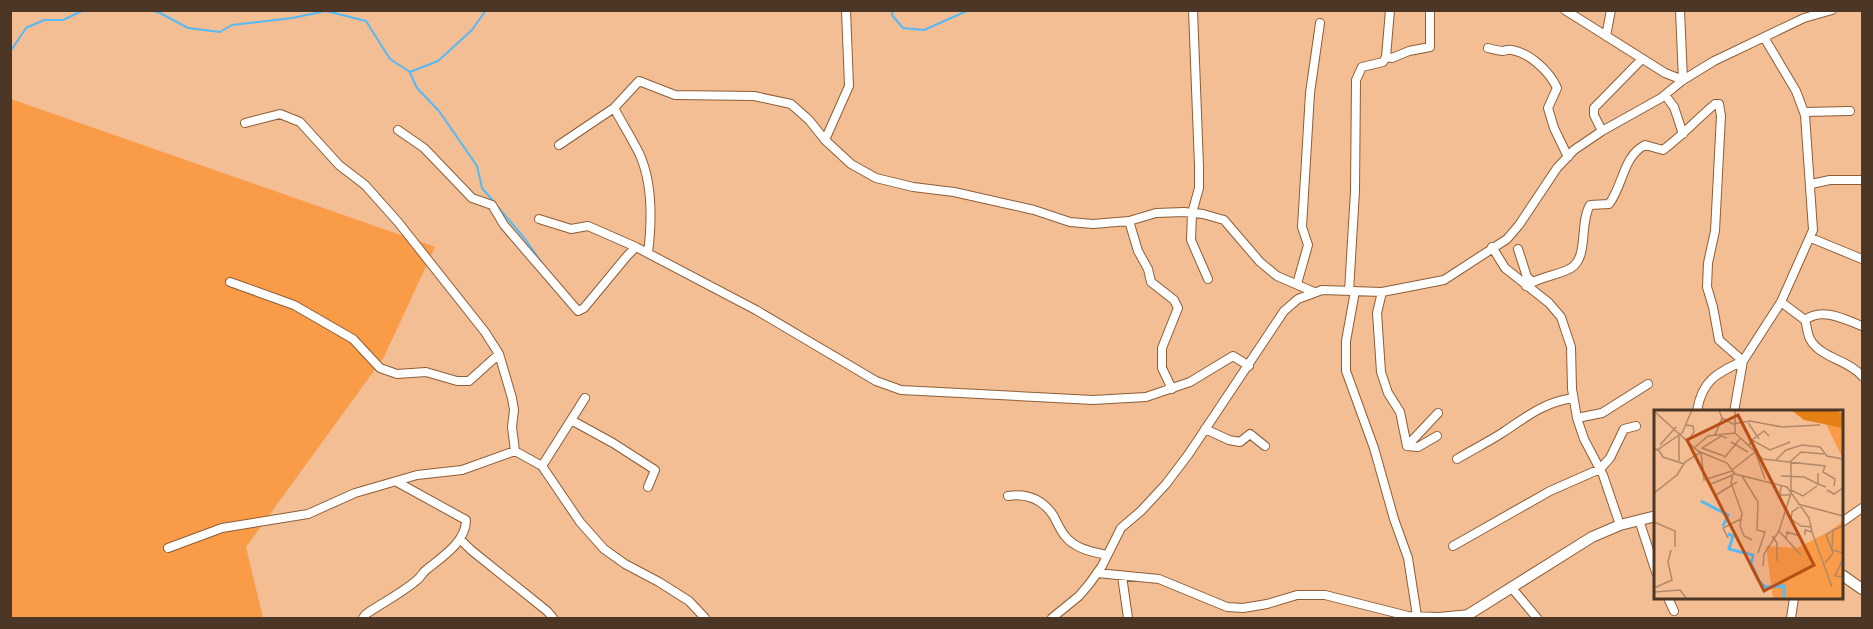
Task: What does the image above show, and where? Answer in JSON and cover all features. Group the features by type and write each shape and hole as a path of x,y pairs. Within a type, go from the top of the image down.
{"street":[{"path":"825,140 849,86 846,10"},
{"path":"1193,10 1199,188 1191,213 1191,240 1208,279"},
{"path":"1390,10 1386,57 1383,62 1362,67 1356,80 1352,291 1346,340 1346,371 1374,448 1394,519 1408,558 1417,616"},
{"path":"1386,57 1392,58 1409,51 1430,47 1430,10"},
{"path":"1565,10 1665,73 1683,80"},
{"path":"1606,36 1611,10"},
{"path":"1680,10 1683,80"},
{"path":"1052,618 1079,596 1097,573 1121,528 1141,511 1166,484 1249,366 1284,311 1298,299 1322,290 1382,292 1444,280 1507,239 1557,168 1568,156 1602,131 1665,95 1683,80 1714,61 1765,39 1804,18 1832,10"},
{"path":"1297,284 1308,245 1302,228 1310,93 1320,23"},
{"path":"1734,410 1743,361 1781,302 1813,230 1814,217 1804,112 1796,91 1765,39"},
{"path":"1488,48 1502,51 1511,49 1526,55 1554,81 1557,88 1548,108 1554,128 1568,156"},
{"path":"1602,131 1594,115 1594,108 1642,59"},
{"path":"559,145 614,108 639,81 675,95 754,96 791,104 851,164 876,178 1034,210 1070,222 1093,224 1129,220 1156,213 1191,213 1224,220 1260,262 1277,276 1314,292"},
{"path":"1665,95 1674,107 1683,134"},
{"path":"1529,284 1572,268 1579,261 1585,213 1590,205 1609,204 1614,197 1625,167 1639,148 1645,145 1663,150 1683,134 1698,117 1714,104 1719,104 1721,116 1715,220 1708,263 1707,287 1719,340 1743,361"},
{"path":"614,108 639,154 648,178 651,212 648,253"},
{"path":"1804,112 1851,111"},
{"path":"244,123 280,114 300,122 339,165 365,185 398,222 485,332 499,354 514,410 512,427 515,451"},
{"path":"398,130 424,148 472,198 492,205 504,225 578,310 584,308 636,248"},
{"path":"1810,184 1830,180 1863,180"},
{"path":"539,219 571,229 588,226 648,253 756,310 876,381 895,388 1093,400 1146,397 1190,382 1233,356 1249,366"},
{"path":"1129,220 1138,251 1148,269 1151,282 1174,300 1178,308 1162,348 1162,368 1173,389"},
{"path":"1811,238 1863,259"},
{"path":"1492,247 1504,268 1529,284 1561,317 1571,347 1577,418 1584,439 1600,469 1620,525"},
{"path":"1518,249 1529,284"},
{"path":"230,282 294,305 353,339 380,368 397,374 426,372 457,381 469,381 499,354"},
{"path":"1382,292 1377,313 1381,372 1400,412 1407,446"},
{"path":"1781,302 1805,320 1808,334 1816,347 1850,365 1863,376"},
{"path":"1805,320 1812,314 1818,313 1835,316 1863,326"},
{"path":"1697,410 1701,392 1706,383 1722,371 1743,361"},
{"path":"1577,418 1602,413 1648,384"},
{"path":"542,466 585,398"},
{"path":"1457,459 1501,433 1532,411 1555,401 1574,398"},
{"path":"1407,446 1438,413"},
{"path":"571,420 655,470 648,487"},
{"path":"1453,546 1550,491 1600,469 1610,458 1624,429 1636,426"},
{"path":"1205,429 1229,440 1240,442 1250,434 1265,446"},
{"path":"1407,446 1418,447 1437,436"},
{"path":"168,548 222,528 308,514 355,494 417,475 462,470 515,451 542,466 580,522 604,549 625,564 689,601 705,618"},
{"path":"363,618 418,580 425,570 435,564 460,539 466,527 466,520 397,482"},
{"path":"1008,495 1021,494 1039,500 1052,514 1065,537 1083,549 1107,555"},
{"path":"1843,521 1863,508"},
{"path":"1097,573 1159,579 1227,607 1243,608 1312,594 1325,595 1408,616 1468,616 1592,537 1620,525 1654,516"},
{"path":"1639,520 1654,566"},
{"path":"460,539 553,618"},
{"path":"1122,576 1128,618"},
{"path":"1843,576 1863,589"},
{"path":"1511,587 1537,618"},
{"path":"1669,599 1674,611"},
{"path":"1791,618 1794,599"}],"shaded area":[{"path":"11,99 435,247 384,357 246,547 263,618 11,618"}],"waterway":[{"path":"10,52 26,28 44,20 63,20 84,10"},
{"path":"150,10 188,28 220,32 232,25 292,18 326,11 366,21 390,59 410,72 438,61 472,30 486,10"},
{"path":"892,10 892,15 903,28 924,30 969,10"},
{"path":"410,73 417,88 439,111 477,166 482,188 494,202"},
{"path":"498,207 542,263"}]}
